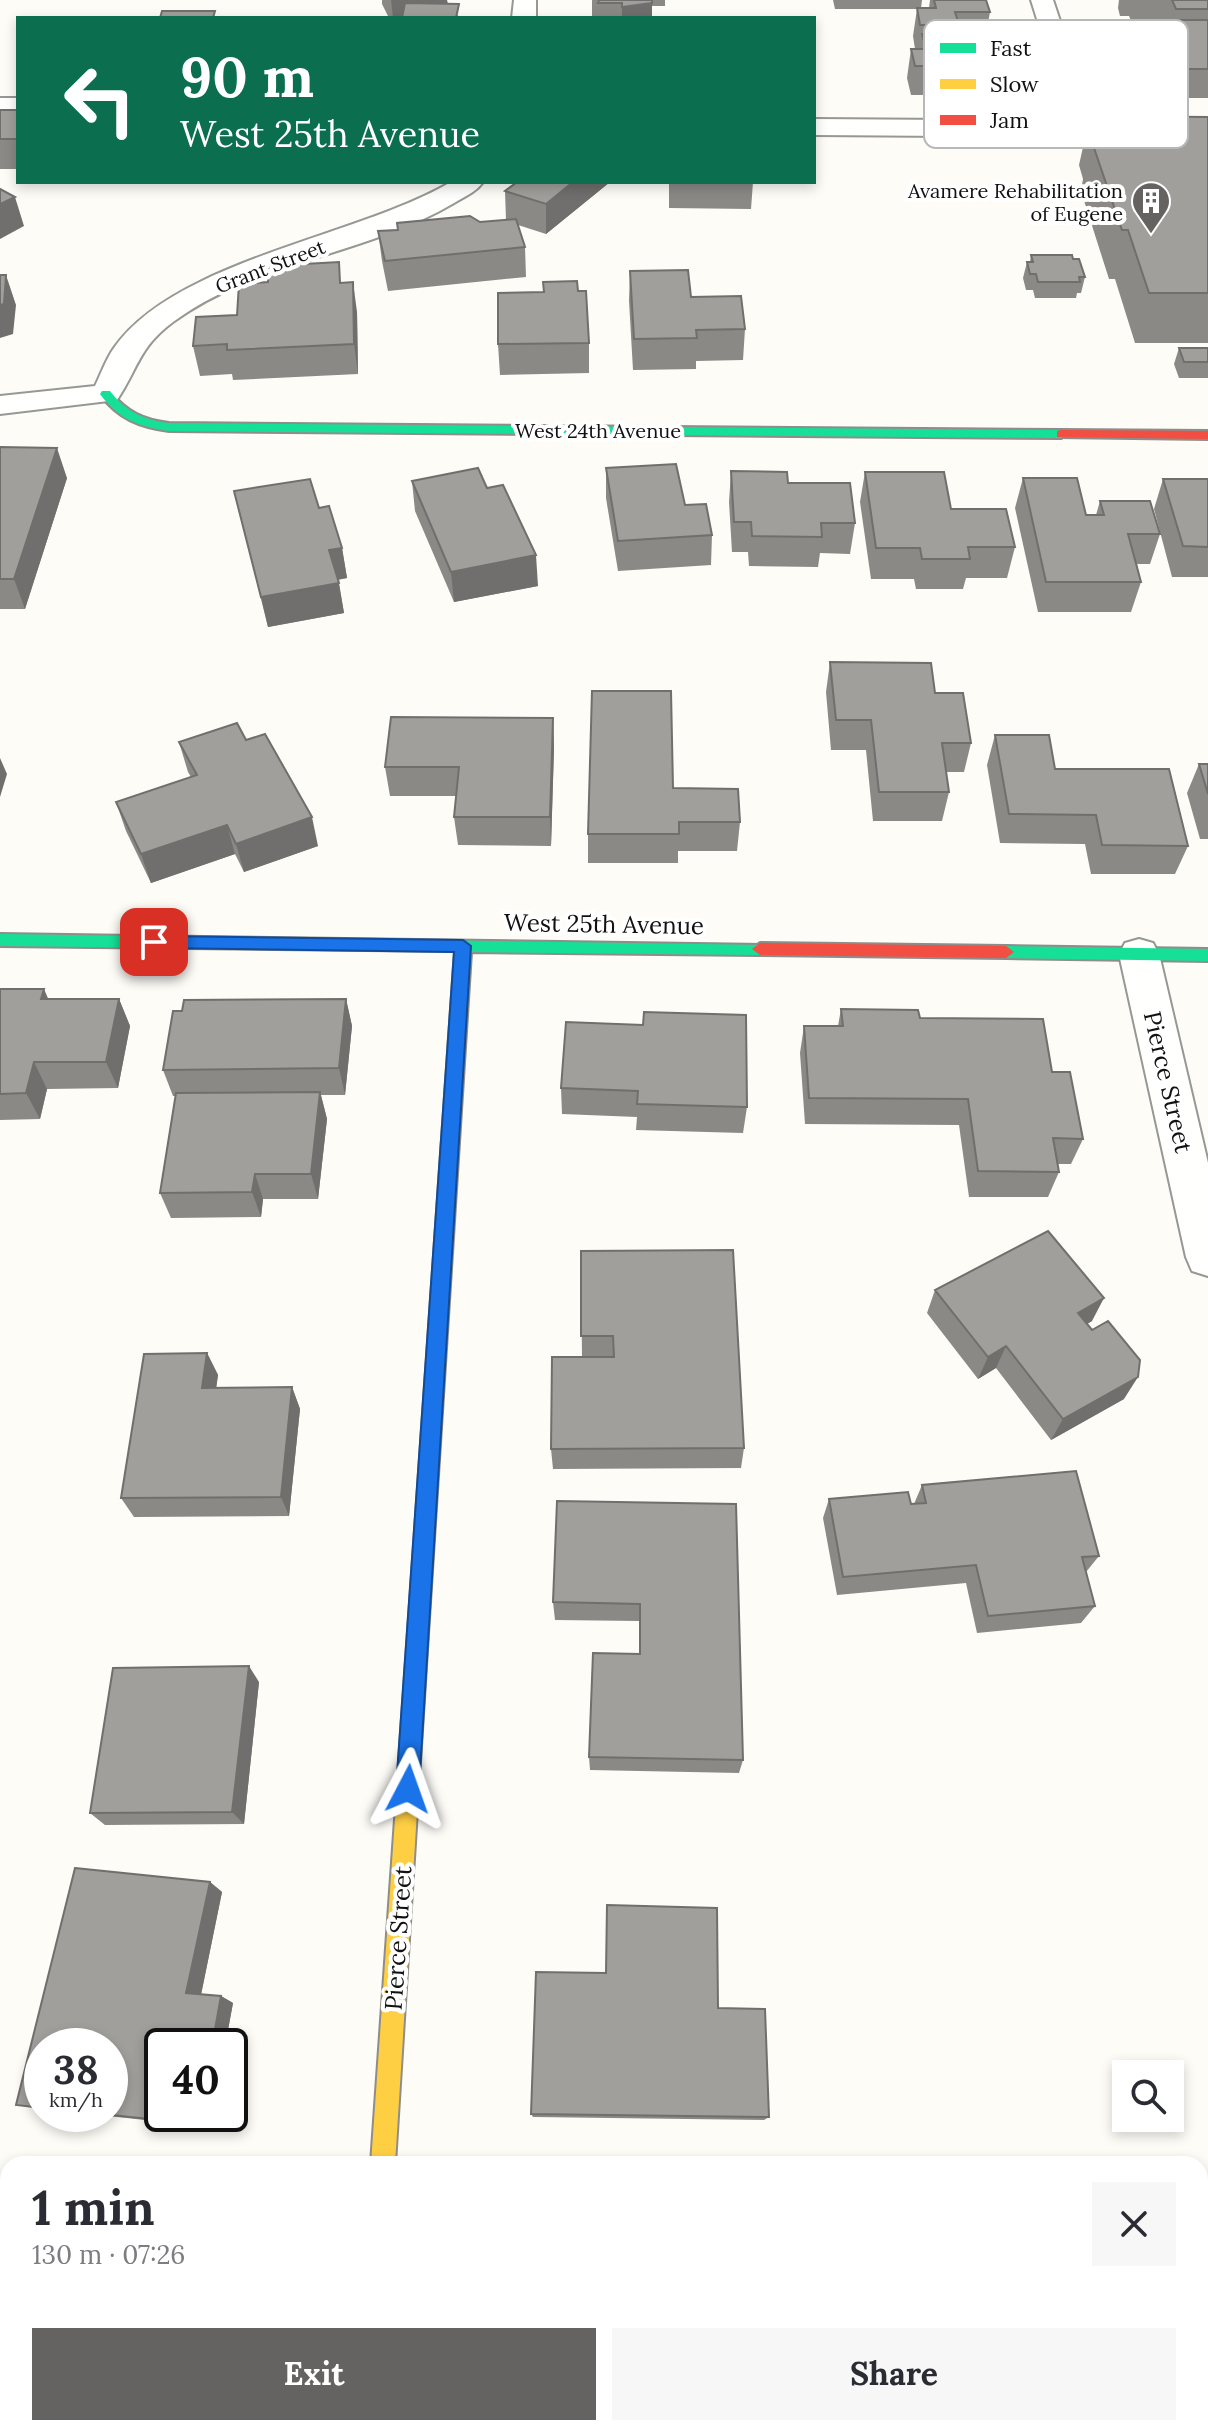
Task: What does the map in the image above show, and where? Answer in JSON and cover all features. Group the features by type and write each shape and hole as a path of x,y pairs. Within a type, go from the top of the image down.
{"street":[{"path":"1042,0 1048,20"},
{"path":"816,127 924,128"},
{"name":"Grant Street","path":"106,394 110,377 124,355 147,331 182,305 251,272 413,213 466,184"},
{"path":"0,405 106,394"},
{"name":"West 24th Avenue","path":"106,394 123,415 136,422 169,427 1208,435"},
{"name":"West 25th Avenue","path":"0,940 1208,955"},
{"name":"Pierce Street","path":"384,2156 463,946"},
{"name":"Pierce Street","path":"1139,954 1208,1257"}],"building":[{"path":"599,0 652,0 652,3 622,7 622,3 598,3"},
{"path":"934,0 986,0 990,12 955,12 957,20 924,20 924,25 920,25 917,8 936,8"},
{"path":"1172,0 1208,0 1208,9 1176,9"},
{"path":"405,3 459,4 456,16 402,16"},
{"path":"162,11 215,11 214,16 161,16"},
{"path":"1188,20 1208,20 1208,69 1188,69"},
{"path":"911,49 924,49 924,66 915,66"},
{"path":"0,110 16,110 16,139 0,139"},
{"path":"1188,117 1208,117 1208,293 1149,293 1128,230 1122,230 1094,148 1188,148"},
{"path":"514,184 571,184 546,204 505,191"},
{"path":"0,189 15,197 0,204"},
{"path":"470,216 480,222 516,219 525,247 385,261 378,231 398,230 397,223"},
{"path":"1031,255 1072,255 1073,259 1079,259 1085,277 1079,277 1080,282 1038,282 1036,274 1030,274 1027,262 1033,262"},
{"path":"339,262 340,283 353,282 354,344 227,350 227,344 193,346 196,317 237,315 239,284 268,282 269,266"},
{"path":"688,270 691,297 741,296 745,329 696,330 697,338 634,339 630,271"},
{"path":"0,275 6,275 4,304 0,305"},
{"path":"577,281 578,291 586,291 589,343 498,344 498,293 544,292 543,282"},
{"path":"1179,348 1208,348 1208,362 1184,362"},
{"path":"0,447 57,448 14,579 0,579"},
{"path":"676,464 685,505 706,504 712,535 618,541 606,468"},
{"path":"478,468 487,488 503,485 536,555 451,572 412,481"},
{"path":"731,471 787,472 788,483 850,483 855,523 821,523 822,537 752,536 751,522 734,522"},
{"path":"865,472 944,472 951,509 1006,509 1015,547 968,547 970,559 922,559 920,548 876,548"},
{"path":"1023,478 1077,478 1086,515 1104,515 1100,501 1150,501 1160,534 1128,534 1141,582 1046,582"},
{"path":"310,479 319,508 329,506 342,548 329,550 339,583 261,597 234,491"},
{"path":"1163,479 1208,479 1208,547 1183,546"},
{"path":"830,662 931,663 935,693 963,693 971,743 942,743 949,792 879,792 871,720 836,720"},
{"path":"592,691 671,691 673,788 738,789 740,822 679,822 679,834 588,834"},
{"path":"391,717 553,718 550,817 454,817 459,767 385,767"},
{"path":"237,723 246,740 265,734 312,817 236,844 227,825 141,854 116,802 197,775 179,742"},
{"path":"995,735 1049,735 1055,769 1169,769 1188,846 1102,845 1096,815 1009,814"},
{"path":"1199,764 1208,764 1208,794"},
{"path":"0,989 44,989 41,999 119,999 106,1062 34,1062 26,1093 0,1094"},
{"path":"346,999 339,1068 163,1070 173,1011 182,1011 184,1000"},
{"path":"841,1009 918,1010 920,1018 1043,1019 1052,1072 1070,1072 1083,1139 1053,1138 1059,1172 978,1171 968,1099 809,1098 804,1026 843,1026"},
{"path":"644,1012 746,1015 747,1107 637,1104 638,1091 561,1088 566,1022 643,1025"},
{"path":"320,1092 311,1174 255,1174 252,1192 160,1193 176,1093"},
{"path":"1048,1231 1104,1298 1078,1313 1092,1330 1108,1321 1140,1360 1138,1377 1063,1419 1006,1346 988,1357 935,1290"},
{"path":"733,1250 744,1448 551,1449 552,1357 614,1357 613,1336 581,1336 581,1251"},
{"path":"207,1353 202,1388 292,1387 281,1497 121,1498 144,1354"},
{"path":"1076,1471 1099,1556 1082,1557 1095,1606 988,1616 976,1565 843,1577 829,1499 908,1492 911,1504 926,1503 922,1485"},
{"path":"557,1501 736,1504 743,1760 589,1757 593,1653 640,1654 640,1604 553,1602"},
{"path":"249,1666 232,1812 90,1813 113,1668"},
{"path":"75,1868 210,1882 186,1993 221,1996 215,2028 144,2028 144,2118 128,2117 128,2028 35,2028"},
{"path":"607,1905 717,1908 718,2008 765,2009 769,2117 531,2114 536,1972 606,1973"},
{"path":"24,2073 24,2106 16,2105"}],"traffic: fast":[{"path":"106,394 125,414 150,424 169,427 1061,434"},
{"path":"0,940 760,949"},
{"path":"419,1618 463,946"},
{"path":"1006,952 1208,955"}],"traffic: slow":[{"path":"384,2156 419,1618"}],"traffic: jam":[{"path":"1061,434 1208,435"},
{"path":"760,949 1006,952"}],"place":[{"name":"Avamere Rehabilitation of Eugene","path":"1151,235"}],"route":[{"path":"154,942 463,946 408,1789"}]}
